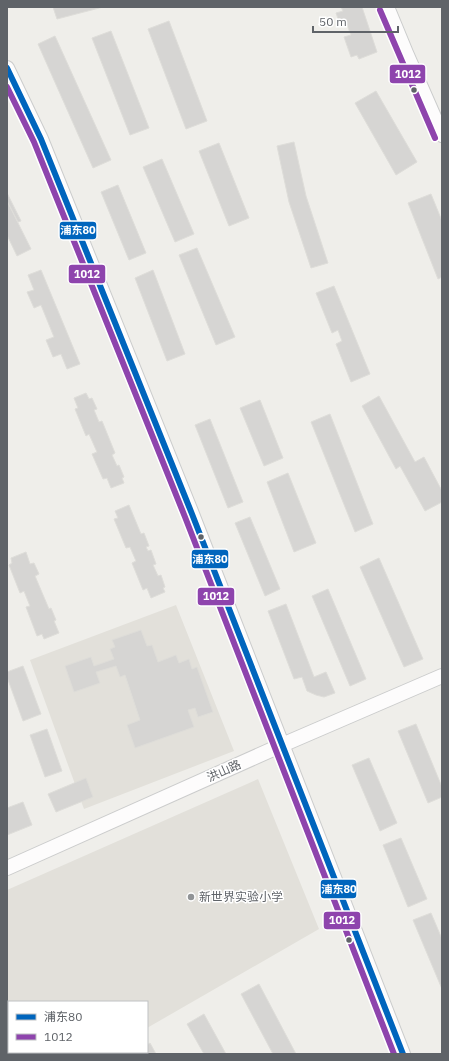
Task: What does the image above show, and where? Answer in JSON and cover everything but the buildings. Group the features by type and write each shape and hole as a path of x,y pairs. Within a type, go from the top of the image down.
{"street":[{"path":"387,7 442,135"},
{"path":"7,68 44,147 189,506 403,1054"},
{"name":"洪山路","path":"7,868 282,745 442,676"}],"shaded area":[{"path":"176,605 234,751 84,809 30,660"},
{"name":"新世界实验小学","path":"258,779 319,929 148,1027 148,1001 8,1001 8,1053 103,1053 7,1054 7,890"}],"transit line":[{"name":"1012","path":"380,10 435,138"},
{"name":"浦东80","path":"7,68 41,139 192,514 403,1054"},
{"name":"1012","path":"7,87 34,142 185,517 394,1054"}],"place":[{"name":"新世界实验小学","path":"191,897"}]}
